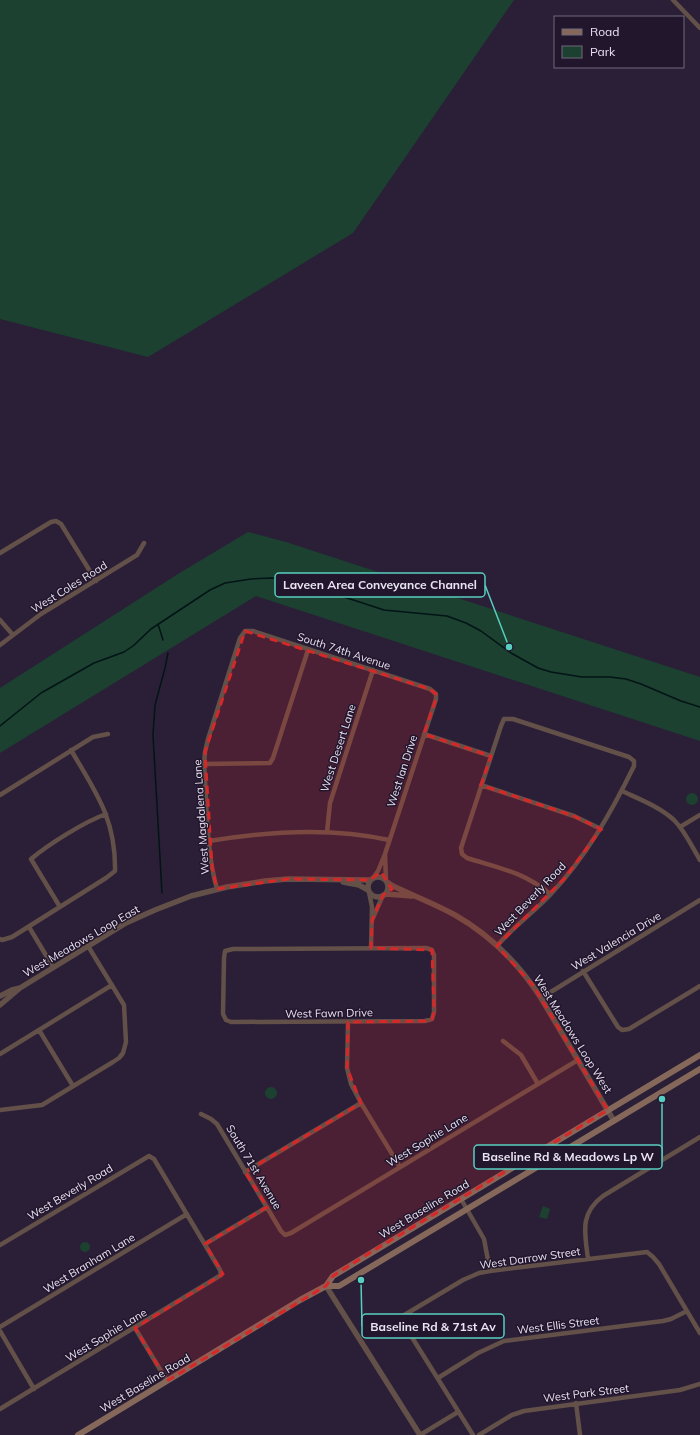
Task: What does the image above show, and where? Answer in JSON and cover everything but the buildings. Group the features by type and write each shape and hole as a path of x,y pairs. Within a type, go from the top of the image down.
{"main road":[{"name":"West Baseline Road","path":"78,1435 326,1286 333,1276 700,1055"},
{"name":"West Baseline Road","path":"326,1286 339,1286 700,1069"}],"street":[{"path":"673,0 700,28"},
{"path":"0,553 56,520 61,524 96,581"},
{"name":"West Coles Road","path":"0,644 13,636 41,614 137,555 144,543"},
{"path":"0,620 13,636"},
{"name":"South 74th Avenue","path":"245,631 253,631 373,670 430,689 436,694"},
{"name":"West Magdalena Lane","path":"217,889 212,867 204,764 205,752 213,720 240,638 245,631"},
{"path":"204,764 270,763 273,758 308,650"},
{"name":"West Desert Lane","path":"327,832 330,803 373,670"},
{"name":"West Ian Drive","path":"372,879 378,871 385,854 436,700 436,694"},
{"name":"West Beverly Road","path":"491,756 504,719 513,719 629,757 634,761 634,766 622,791 601,829 579,861 550,894 497,946"},
{"path":"0,795 93,737 108,734"},
{"path":"424,734 491,756 461,848 462,854 467,858 529,879 550,894"},
{"path":"1,939 12,937 29,927 115,871 114,847 106,814 101,801 71,750"},
{"path":"481,785 574,816 601,829"},
{"path":"622,791 667,814 680,827 700,860"},
{"path":"60,907 31,859 41,851 94,818 106,814"},
{"path":"680,827 700,815"},
{"path":"210,841 281,832 327,832 389,840"},
{"name":"West Ian Drive","path":"385,854 387,881"},
{"path":"339,880 372,879 380,876 387,881 388,888 372,920"},
{"name":"West Meadows Loop East","path":"20,988 126,923 191,896 217,889 258,882 288,879 339,880"},
{"path":"371,948 370,933 372,901 368,885 372,879"},
{"path":"339,880 359,885 374,896 380,897 385,894"},
{"name":"West Meadows Loop West","path":"387,881 393,886 412,896 455,915 476,929 497,946 514,963 533,985 614,1121"},
{"name":"West Meadows Loop West","path":"385,894 412,896"},
{"name":"West Valencia Drive","path":"541,998 700,900"},
{"path":"29,927 53,967"},
{"path":"0,1110 42,1105 119,1058 125,1047 126,1037 124,1005 88,946"},
{"name":"West Fawn Drive","path":"371,948 426,948 432,950 434,955 434,1004 432,1019 426,1021 231,1022 226,1020 223,1014 225,951 233,949 371,948"},
{"path":"584,971 618,1027 622,1030 629,1029 700,986"},
{"path":"0,1054 112,985"},
{"path":"0,996 20,988"},
{"path":"0,1005 20,988"},
{"path":"348,1022 347,1068 354,1090 400,1167"},
{"path":"39,1030 73,1086"},
{"path":"503,1041 520,1056 538,1084"},
{"name":"West Sophie Lane","path":"285,1235 291,1233 578,1060"},
{"path":"245,1172 361,1103"},
{"name":"South 71st Avenue","path":"201,1114 217,1124 281,1231 285,1235"},
{"path":"588,1259 585,1225 588,1212 595,1201 700,1137"},
{"name":"West Beverly Road","path":"0,1245 149,1156 154,1159 187,1214"},
{"path":"461,1199 484,1239 490,1271"},
{"path":"187,1214 205,1244 267,1207"},
{"name":"West Branham Lane","path":"0,1327 187,1214"},
{"name":"West Sophie Lane","path":"0,1409 221,1276 220,1270 205,1244"},
{"name":"West Darrow Street","path":"438,1378 403,1323 401,1317 463,1280 479,1273 647,1252 653,1256 659,1264 687,1312"},
{"path":"326,1286 420,1435 458,1412"},
{"path":"687,1312 700,1333"},
{"name":"West Ellis Street","path":"438,1378 478,1353 504,1341 663,1321 687,1312"},
{"path":"135,1328 167,1381"},
{"path":"0,1331 34,1388"},
{"path":"438,1378 473,1435"},
{"name":"West Park Street","path":"479,1435 512,1415 524,1411 680,1390 700,1384"},
{"path":"576,1403 580,1435"}],"highlighted area":[{"path":"245,631 430,689 436,694 436,699 424,734 491,756 481,785 574,816 601,829 565,878 497,946 533,985 608,1110 363,1257 333,1276 326,1286 167,1381 135,1328 223,1274 205,1244 267,1207 245,1172 361,1103 347,1068 348,1022 425,1021 432,1019 434,1012 432,950 371,948 372,920 383,895 392,889 381,872 370,880 288,879 217,889 212,867 205,752"}],"green space":[{"path":"0,0 514,0 353,233 148,357 0,319"},
{"path":"248,532 286,542 700,677 700,741 256,596 0,753 0,688 178,574"},
{"path":"692,793 696,795 698,799 696,803 692,805 688,803 686,799 688,795"},
{"path":"271,1087 275,1089 277,1093 275,1097 271,1099 267,1097 265,1093 267,1089"},
{"path":"543,1206 550,1209 547,1219 539,1217"},
{"path":"85,1242 90,1247 85,1252 80,1247"}],"waterway":[{"path":"0,726 41,693 94,663 124,652 133,646 151,629 210,590 225,583 271,578 289,579 384,610 447,616 466,623 481,631 511,653 538,668 551,672 582,677 610,677 626,679 700,707"},
{"path":"158,624 163,640"},
{"path":"162,893 153,735 155,705 168,653"}],"place":[{"name":"Laveen Area Conveyance Channel","path":"509,647"},
{"name":"Baseline Rd & Meadows Lp W","path":"662,1099"},
{"name":"Baseline Rd & 71st Av","path":"361,1280"}]}
